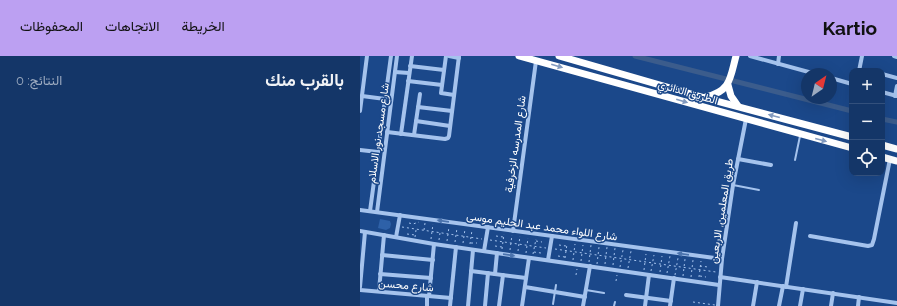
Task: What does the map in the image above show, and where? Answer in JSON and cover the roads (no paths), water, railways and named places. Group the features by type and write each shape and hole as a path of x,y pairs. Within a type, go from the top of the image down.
{"highway":[{"name":"الطريق الدائري","path":"519,56 849,147"},
{"name":"الطريق الدائري","path":"559,56 705,98 849,136"},
{"path":"736,56 728,85 731,96 738,106"},
{"path":"705,98 716,94 728,85"},
{"path":"885,146 897,149"}],"street":[{"path":"360,111 362,80 367,56"},
{"name":"شارع مسجد نور الاسلام","path":"370,212 391,56"},
{"name":"شارع مسجد نور الاسلام","path":"377,212 397,56"},
{"path":"401,134 412,56"},
{"path":"446,56 441,93 454,95"},
{"path":"387,132 447,139 449,137 459,57 449,56"},
{"path":"750,56 801,70"},
{"path":"778,64 779,56"},
{"path":"860,68 862,56"},
{"name":"شارع المدرسه الزخرفية","path":"513,230 536,60"},
{"path":"410,66 444,70"},
{"path":"395,72 409,73"},
{"path":"885,75 897,78"},
{"path":"408,80 442,85"},
{"path":"837,80 849,83"},
{"path":"885,93 896,96 897,86"},
{"path":"414,135 420,94"},
{"path":"362,96 385,99"},
{"path":"418,107 452,111"},
{"name":"طريق المعلمين, الاربعين","path":"718,306 720,275 733,185 746,119"},
{"path":"416,122 450,126"},
{"path":"360,150 378,152"},
{"path":"738,159 770,165"},
{"path":"810,236 868,246 872,245 894,160"},
{"name":"شارع اللواء محمد عبد الحليم موسى","path":"360,210 722,259"},
{"path":"396,237 400,215"},
{"path":"779,306 785,286 796,223"},
{"path":"484,251 488,227"},
{"path":"360,288 362,232 446,246 719,285"},
{"path":"378,291 384,235"},
{"path":"548,260 552,236"},
{"path":"426,306 431,278 434,244"},
{"path":"450,306 455,247"},
{"path":"468,306 471,249"},
{"path":"495,274 499,253"},
{"path":"382,255 433,260"},
{"path":"522,306 529,258"},
{"path":"583,306 589,266"},
{"path":"471,271 526,278"},
{"path":"485,306 488,273"},
{"path":"380,274 431,278"},
{"path":"500,306 503,275"},
{"path":"645,306 650,275"},
{"path":"720,275 859,297 888,304 897,303"},
{"path":"626,295 670,304 674,278"},
{"path":"754,306 757,282"},
{"path":"524,287 584,297"},
{"name":"شارع محسن","path":"360,288 451,298"},
{"path":"800,306 803,289"},
{"path":"831,306 833,294"},
{"path":"858,306 859,297"}],"lane":[{"path":"796,160 800,134"},
{"path":"733,185 759,190"},
{"path":"553,304 556,285"},
{"path":"586,290 604,293"}],"waterway":[{"path":"635,56 849,110"},
{"path":"885,120 897,122"}]}
